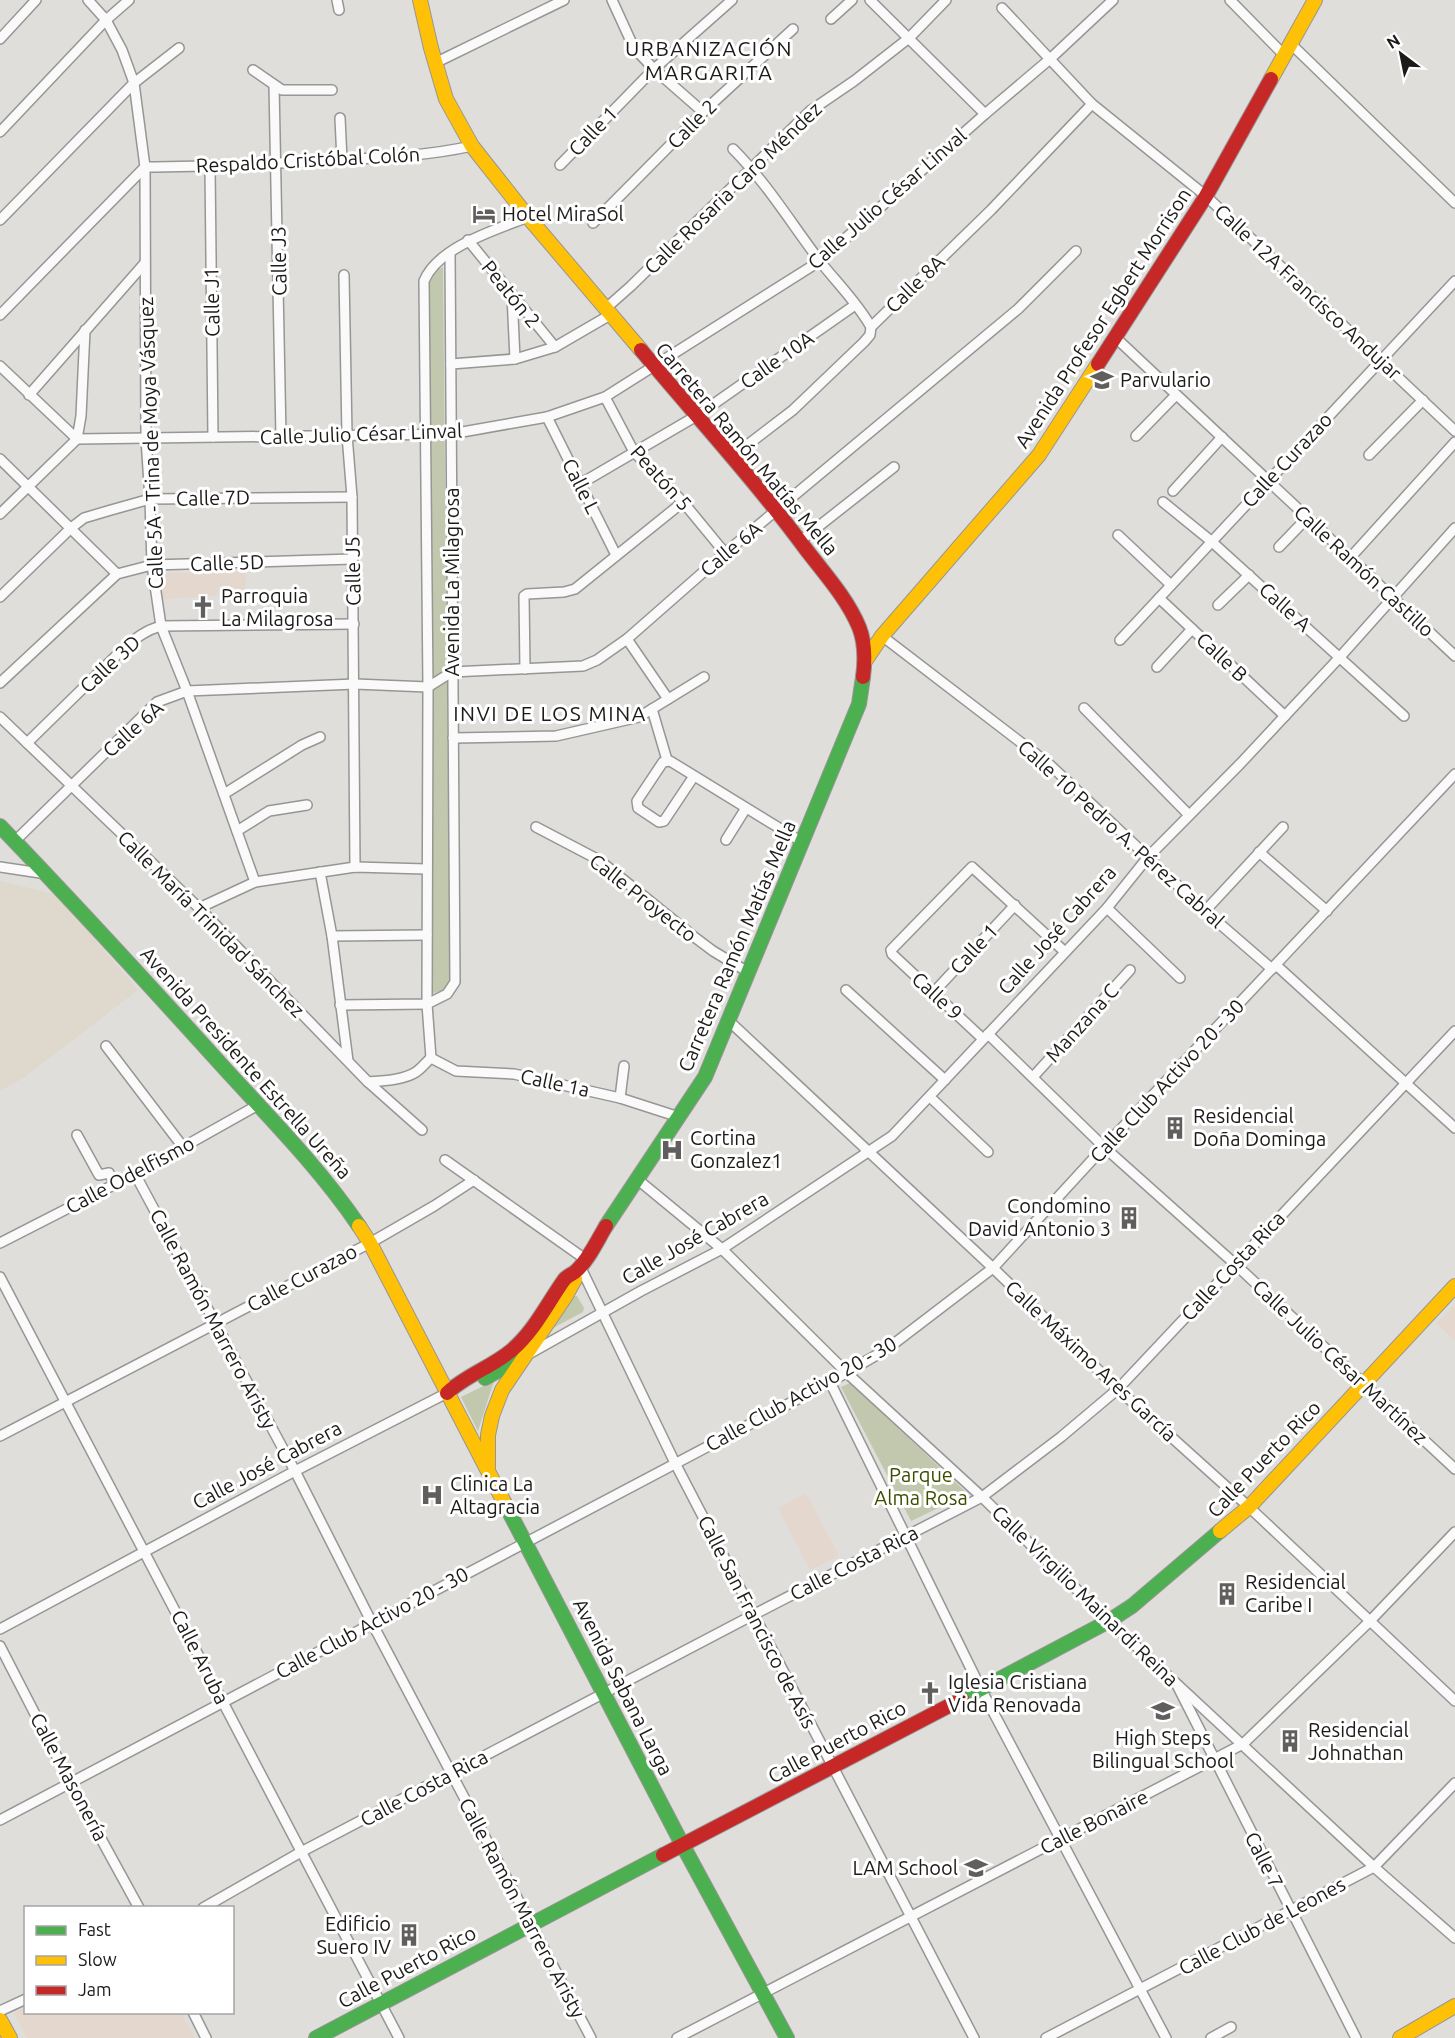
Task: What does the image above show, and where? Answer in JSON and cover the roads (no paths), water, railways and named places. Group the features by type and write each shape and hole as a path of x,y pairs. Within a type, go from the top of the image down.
{"main road":[{"name":"Carretera Ramón Matías Mella","path":"420,0 446,99 472,146 607,312 699,415 777,510 843,598 860,629 865,662 860,704 705,1077 580,1266 565,1297 502,1390 492,1416 488,1435 488,1469"},
{"name":"Avenida Profesor Egbert Morrison","path":"865,662 882,636 1039,455 1206,196 1315,0"},
{"name":"Avenida Presidente Estrella Ureña","path":"0,826 47,874 258,1105 342,1201 369,1243 428,1352"},
{"name":"Carretera Ramón Matías Mella","path":"447,1393 454,1385 509,1354 532,1327 566,1277 580,1266"},
{"name":"Calle Puerto Rico","path":"316,2038 380,2002 981,1689 1109,1621 1132,1606 1249,1507 1455,1286"},
{"name":"Avenida Sabana Larga","path":"428,1352 447,1393 682,1844 788,2038"},
{"name":"Calle José Cabrera","path":"447,1393 460,1392 525,1356"},
{"path":"1400,2038 1455,2006"},
{"path":"0,2020 10,2038"}],"street":[{"path":"0,39 36,0"},
{"name":"Calle 5A - Trina de Moya Vásquez","path":"88,0 106,20 122,50 134,83 145,167 146,439 152,566 161,626 187,691 255,882"},
{"path":"0,132 106,20 129,0"},
{"path":"337,0 339,10"},
{"path":"435,63 564,0"},
{"path":"612,0 634,48 703,112"},
{"name":"Calle 1","path":"560,165 654,69 732,0"},
{"path":"831,19 852,0"},
{"path":"870,0 985,114"},
{"name":"Calle Rosaria Caro Méndez","path":"451,364 515,358 555,347 607,312 810,111 854,81 909,38 946,0"},
{"name":"Calle Julio César Linval","path":"77,439 451,434 547,417 605,397 820,261 1050,59 1113,0"},
{"path":"1230,0 1455,202"},
{"name":"Calle 12A Francisco Andujar","path":"1002,8 1092,104 1206,196 1455,431"},
{"name":"Calle 2","path":"594,223 703,112 793,29"},
{"path":"0,220 134,83 179,48"},
{"path":"253,70 282,90 332,90"},
{"name":"Calle J3","path":"274,85 281,437"},
{"name":"Calle 8A","path":"733,456 792,410 848,357 870,335 871,327 991,210 1092,104"},
{"path":"340,118 342,160"},
{"name":"Respaldo Cristóbal Colón","path":"145,167 210,167 342,160 440,153 472,146"},
{"path":"733,150 752,168 871,327"},
{"path":"0,315 145,167"},
{"name":"Calle J1","path":"210,167 213,437"},
{"name":"Avenida La Milagrosa","path":"431,1058 427,1004 428,687 423,281 429,270 468,240 528,217"},
{"name":"Peatón 2","path":"468,240 555,347"},
{"name":"Calle 6A","path":"15,841 157,702 187,691 355,684 428,687 452,672 583,666 597,660 627,639 725,553 1018,309 1076,250"},
{"name":"Avenida La Milagrosa","path":"427,1004 447,994 455,982 450,254"},
{"path":"29,395 144,264"},
{"name":"Calle J5","path":"345,275 347,435 352,497 355,867"},
{"name":"Calle Curazao","path":"1120,640 1455,281"},
{"path":"512,295 515,358"},
{"name":"Calle 10A","path":"580,484 699,415 855,305"},
{"path":"0,514 77,439 81,416 85,330"},
{"name":"Calle Ramón Castillo","path":"1116,338 1455,656"},
{"path":"0,366 77,439"},
{"path":"1137,436 1176,395"},
{"name":"Peatón 5","path":"605,397 634,452 683,502 725,553"},
{"path":"1369,455 1423,400"},
{"name":"Calle L","path":"547,417 616,555"},
{"path":"1173,491 1222,437"},
{"path":"1350,558 1455,442"},
{"path":"0,459 117,574 0,683"},
{"path":"800,541 894,467"},
{"name":"Calle 7D","path":"0,597 70,528 84,518 150,499 352,497"},
{"path":"525,669 524,596 570,591 683,502"},
{"name":"Calle A","path":"1162,502 1211,541 1404,716"},
{"path":"1279,548 1307,518"},
{"name":"Calle José Cabrera","path":"525,1356 722,1249 892,1136 1107,908 1148,857 1340,657 1455,528"},
{"path":"1118,535 1171,585"},
{"name":"Calle 5D","path":"117,574 152,566 353,559"},
{"path":"1218,605 1249,575"},
{"name":"Calle B","path":"1159,598 1285,716"},
{"name":"Calle 3D","path":"27,743 131,642 150,629 161,626 354,624"},
{"path":"1157,667 1192,629"},
{"name":"Calle 10 Pedro A. Pérez Cabral","path":"882,636 1049,764 1205,911 1274,967 1455,1128"},
{"path":"627,639 668,699"},
{"path":"453,738 556,736 639,717 704,677"},
{"path":"1084,708 1189,814"},
{"path":"652,709 667,760 802,842"},
{"name":"Calle María Trinidad Sánchez","path":"0,717 199,908 368,1082 422,1131"},
{"path":"224,794 302,745 320,737"},
{"path":"667,760 663,762 637,801 638,808 659,822 664,822 694,776"},
{"name":"Calle Club Activo 20 - 30","path":"0,1820 527,1543 847,1373 887,1349 993,1268 1455,774"},
{"path":"237,831 269,811 307,805"},
{"path":"726,840 747,808"},
{"name":"Calle Proyecto","path":"536,827 600,860 713,951 748,972"},
{"path":"1205,911 1283,827"},
{"path":"1259,852 1327,911"},
{"path":"0,867 47,874"},
{"path":"199,908 255,882 355,867 426,869"},
{"name":"Calle 9","path":"986,1037 933,993 891,952 972,867 1015,905"},
{"path":"320,872 332,936 348,1061"},
{"path":"1015,905 1065,952"},
{"name":"Calle 1","path":"933,993 1015,905"},
{"path":"1107,908 1180,978"},
{"path":"332,936 427,935"},
{"name":"Manzana C","path":"1033,1077 1130,970"},
{"path":"846,990 945,1080"},
{"path":"340,1005 427,1004"},
{"name":"Calle Máximo Ares García","path":"728,1020 993,1268 1118,1389 1249,1507 1455,1701"},
{"name":"Calle Costa Rica","path":"206,1906 301,1852 982,1497 1053,1443 1118,1389 1455,1031"},
{"name":"Calle Julio César Martínez","path":"986,1037 1033,1077 1104,1147 1235,1264 1455,1469"},
{"path":"106,1046 183,1147"},
{"path":"368,1082 416,1072 431,1058"},
{"name":"Calle 1a","path":"431,1058 456,1071 514,1074 620,1098 679,1117"},
{"path":"620,1098 624,1066"},
{"path":"930,1097 988,1152"},
{"name":"Calle Odelfismo","path":"0,1243 135,1174 258,1105"},
{"path":"76,1135 99,1175 109,1173 116,1184"},
{"path":"445,1160 474,1180 580,1266"},
{"name":"Calle Ramón Marrero Aristy","path":"135,1174 295,1471 372,1623 591,2038"},
{"name":"Calle Virgilio Mainardi Reina","path":"637,1179 722,1249 847,1373 982,1497 1109,1621 1374,1868 1455,1938"},
{"name":"Calle Curazao","path":"0,1437 369,1243 474,1180"},
{"name":"Calle San Francisco de Asís","path":"580,1266 675,1463 909,1917 974,2038"},
{"name":"Calle Aruba","path":"0,1277 399,2038"},
{"path":"830,1382 981,1689 1166,2038"},
{"name":"Calle José Cabrera","path":"0,1629 295,1471 447,1393"},
{"name":"Calle Bonaire","path":"677,2038 1243,1744 1369,1622 1455,1532"},
{"name":"Calle Masonería","path":"0,1646 71,1784 138,1906"},
{"name":"Calle 7","path":"1174,1681 1356,2038"},
{"name":"Calle Club de Leones","path":"1046,2038 1374,1868 1455,1783"},
{"path":"0,2011 24,2000"},
{"path":"194,2014 206,2038"},
{"path":"1211,2038 1231,2027"}],"place":[{"name":"Hotel MiraSol","path":"484,214"},
{"name":"Parvulario","path":"1102,380"},
{"name":"Parroquia La Milagrosa","path":"203,607"},
{"name":"Residencial Doña Dominga","path":"1175,1128"},
{"name":"Cortina Gonzalez1","path":"672,1150"},
{"name":"Condomino David Antonio 3","path":"1129,1218"},
{"name":"Clinica La Altagracia","path":"432,1495"},
{"name":"Residencial Caribe I","path":"1227,1594"},
{"name":"Iglesia Cristiana Vida Renovada","path":"930,1693"},
{"name":"High Steps Bilingual School","path":"1163,1711"},
{"name":"Residencial Johnathan","path":"1290,1741"},
{"name":"LAM School","path":"976,1868"},
{"name":"Edificio Suero IV","path":"409,1935"}],"district":[{"name":"URBANIZACIÓN MARGARITA","path":"709,61"},
{"name":"INVI DE LOS MINA","path":"550,714"}],"park label":[{"name":"Parque Alma Rosa","path":"921,1486"}]}
